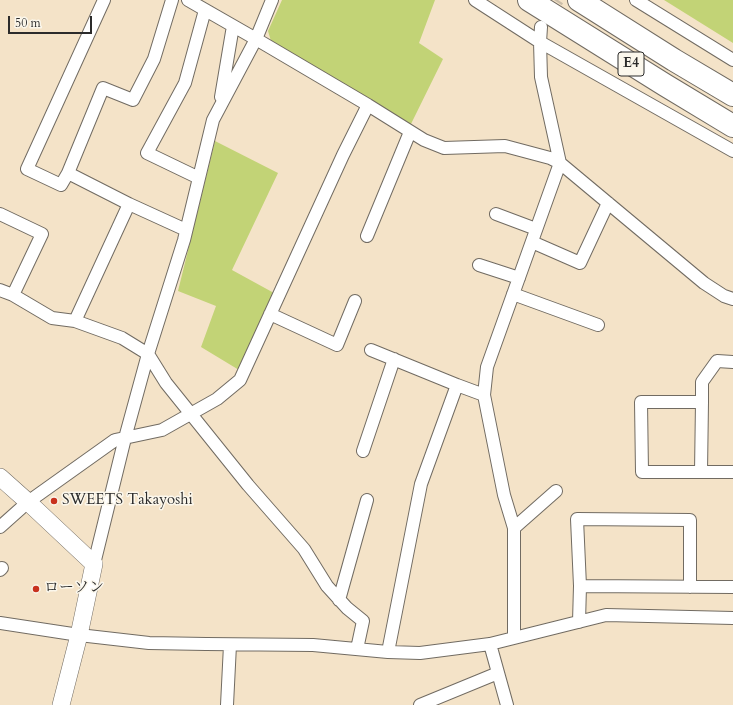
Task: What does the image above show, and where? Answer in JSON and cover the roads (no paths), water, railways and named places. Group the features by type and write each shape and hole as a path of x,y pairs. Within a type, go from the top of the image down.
{"highway":[{"name":"E4","path":"530,0 733,126"},
{"name":"E4","path":"579,0 733,95"}],"street":[{"path":"104,0 27,169 61,185 68,173 103,88 133,100 154,59 172,0"},
{"path":"188,0 368,105 424,140 444,148 505,146 550,158 560,163 704,283 724,296 733,299"},
{"path":"61,705 125,438 148,354 186,230 213,120 256,39 272,0"},
{"path":"475,0 540,42 733,151"},
{"path":"636,0 733,60"},
{"path":"199,178 147,153 185,83 205,10"},
{"path":"219,108 233,26"},
{"path":"514,638 514,528 504,495 484,395 487,367 560,163 541,77 541,27"},
{"path":"0,527 28,502 115,440 162,430 217,398 240,380 368,105"},
{"path":"367,236 410,132"},
{"path":"68,173 129,204 186,230"},
{"path":"532,242 580,263 608,203"},
{"path":"76,321 129,204"},
{"path":"0,214 42,234 13,295"},
{"path":"496,214 536,229"},
{"path":"479,265 519,278"},
{"path":"0,290 13,295 52,318 76,321 122,338 148,354 166,383 248,485 304,549 327,586 347,608 363,621 357,649"},
{"path":"513,294 598,325"},
{"path":"270,314 337,345 355,301"},
{"path":"371,350 484,395"},
{"path":"362,452 394,359"},
{"path":"701,472 702,382 717,361 733,362"},
{"path":"388,652 421,484 457,384"},
{"path":"702,402 641,402 642,472 733,472"},
{"path":"0,477 94,564"},
{"path":"514,528 556,491"},
{"path":"339,600 367,500"},
{"path":"579,622 580,586 577,519 690,520 690,586"},
{"path":"580,586 733,587"},
{"path":"0,623 79,635 149,643 313,645 388,652 420,653 490,644 606,615 733,618"},
{"path":"490,644 507,705"},
{"path":"227,705 230,645"},
{"path":"420,705 498,673"}],"tunnel":[{"path":"547,17 558,0"}],"place":[{"name":"SWEETS Takayoshi","path":"54,501"},
{"name":"ローソン","path":"36,589"}]}
